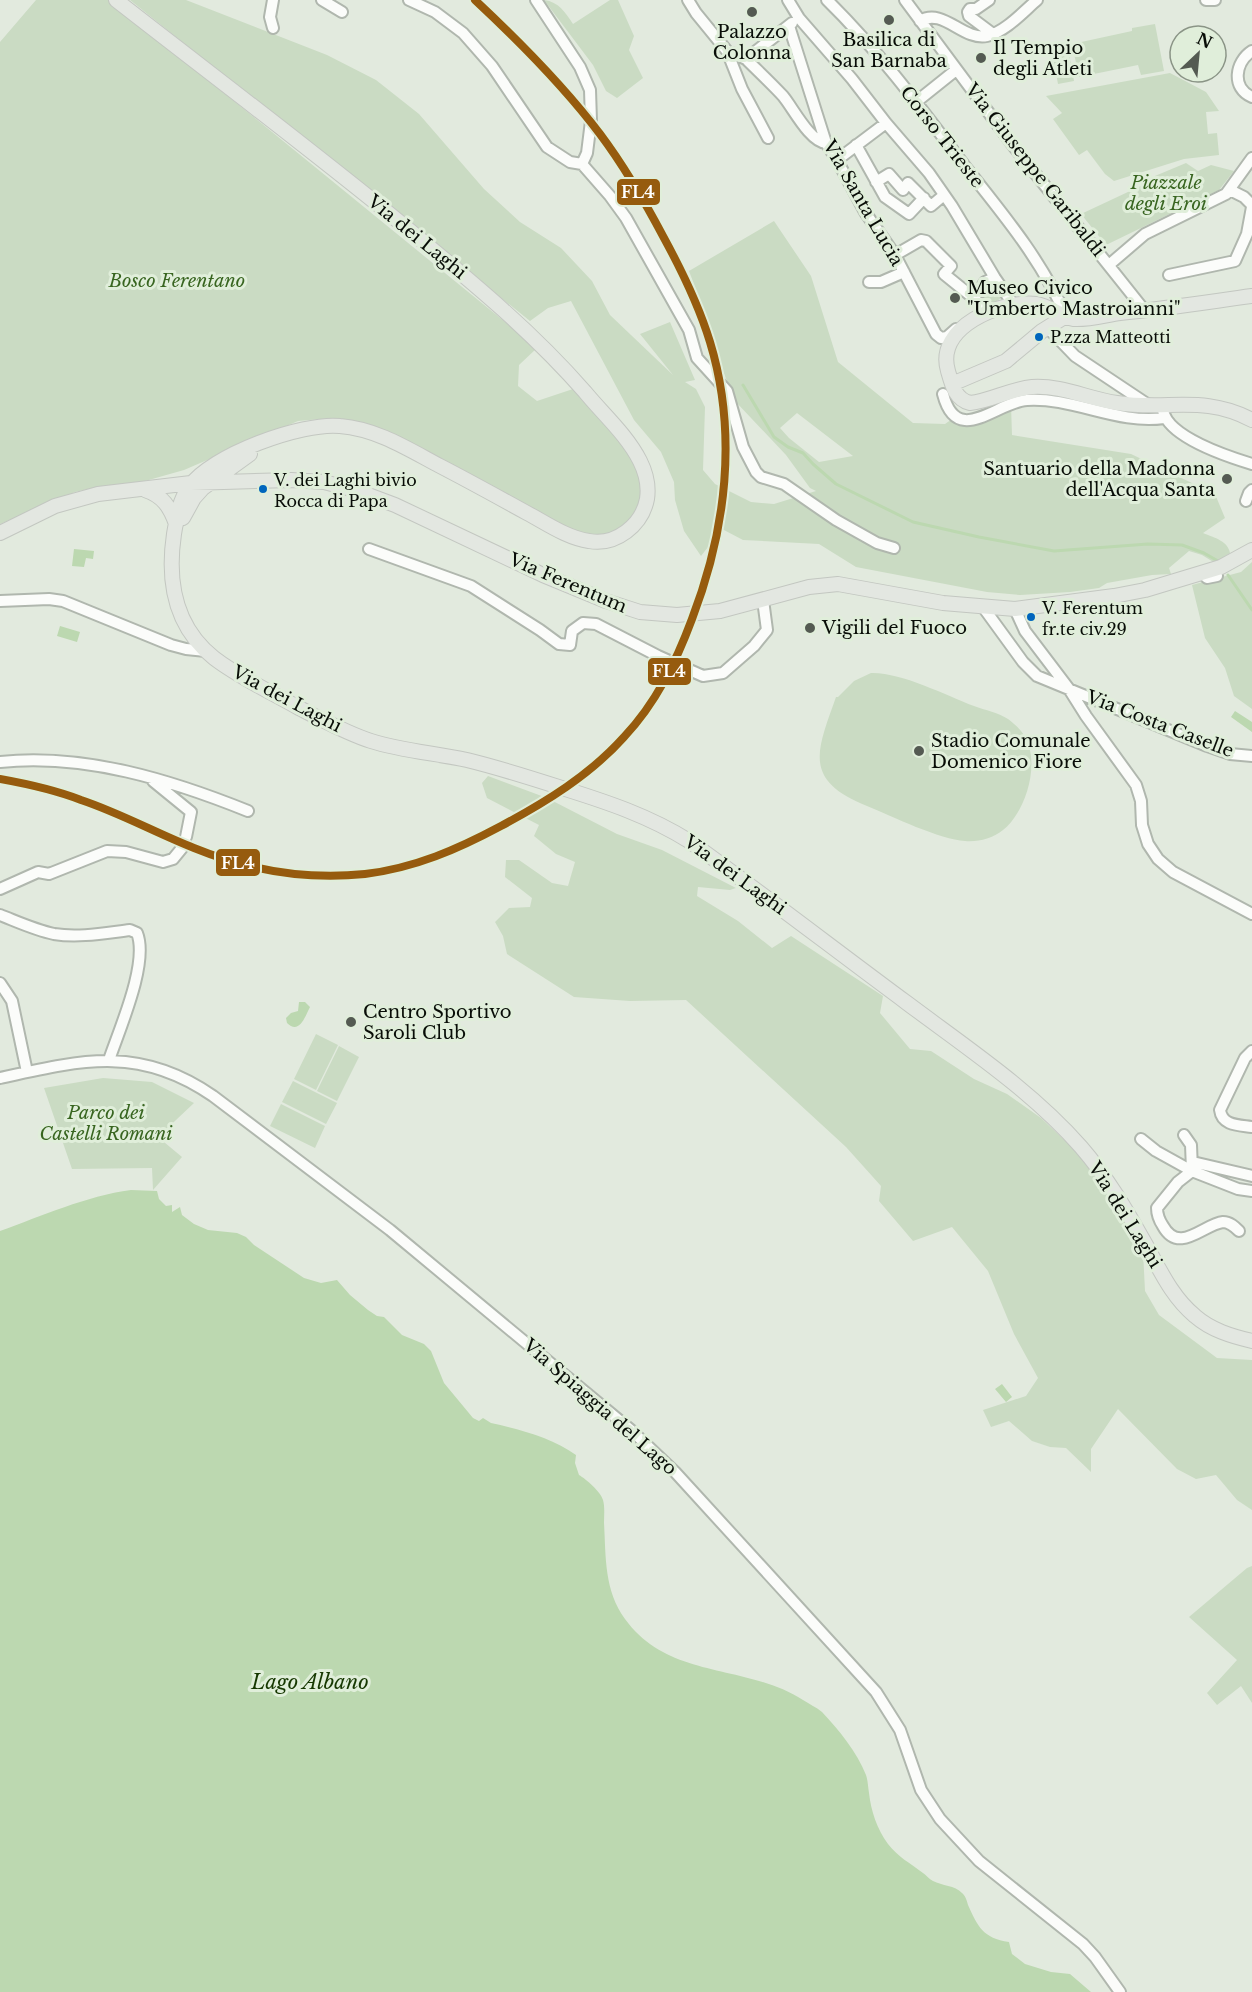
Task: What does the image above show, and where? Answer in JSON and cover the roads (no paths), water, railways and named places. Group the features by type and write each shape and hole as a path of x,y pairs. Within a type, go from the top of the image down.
{"main road":[{"name":"Via dei Laghi","path":"116,0 368,196 517,321 567,372 631,446 644,470 648,487 641,516 630,530 607,541 591,542 566,534 407,448 373,433 329,425 304,429 274,438 215,463 191,483 181,501 171,566 176,600 189,632 207,651 265,690 363,738 397,748 464,760 529,777 638,813 689,841 971,1050 1040,1106 1072,1137 1104,1177 1165,1280 1185,1306 1214,1329 1252,1341"},
{"path":"1252,296 1074,319 1043,305 1013,304 990,309 965,325 951,340 946,359 947,389 958,398 970,403 1009,391 1039,387 1069,390 1117,403 1159,410 1184,404 1208,405 1252,420"},
{"path":"947,389 1006,361 1047,328 1066,316"},
{"name":"Via dei Laghi","path":"175,529 194,498 209,482 274,438"},
{"path":"245,457 245,471 251,478 260,481"},
{"path":"0,533 70,501 111,492 142,490 215,463"},
{"name":"Via Ferentum","path":"142,490 209,482 291,480 324,482 362,492 412,512 562,584 633,610 670,615 720,611 809,587 838,584 943,603 1016,609 1125,594 1202,573 1230,563 1252,550"},
{"path":"186,512 202,499 239,482"},
{"path":"142,490 156,494 165,502 175,529"}],"street":[{"path":"273,0 270,18 273,27"},
{"path":"322,0 342,12"},
{"path":"409,0 435,12 463,33 492,66 547,147 566,160 582,164 610,196 626,218 689,330 697,358 727,391 743,447 756,472 761,477 784,484 836,520 878,543 894,548"},
{"path":"536,0 580,67 590,90 589,140 586,157 582,164"},
{"path":"688,0 727,51 742,89 768,138"},
{"path":"788,0 799,18 929,173 1013,304"},
{"name":"Corso Trieste","path":"827,0 849,22 916,102 1025,243 1049,280 1066,316"},
{"name":"Via Giuseppe Garibaldi","path":"905,0 1015,148 1112,262 1145,311"},
{"path":"989,0 968,12 969,16 993,34"},
{"path":"920,21 929,17 936,18 968,33 980,36 993,34 1037,0"},
{"path":"1206,0 1215,0"},
{"path":"746,59 799,18"},
{"name":"Via Santa Lucia","path":"789,26 826,143 865,212 895,255 931,325 941,338 947,337 990,309"},
{"path":"727,51 746,59 783,96 806,129 820,142 826,143"},
{"path":"1252,51 1242,59 1237,77 1239,87 1252,97"},
{"path":"916,102 956,70"},
{"path":"837,160 886,123"},
{"path":"856,145 885,197 909,214 924,198"},
{"path":"1112,262 1145,234 1230,190 1251,159"},
{"path":"876,182 890,174 903,190 908,183 931,206 944,195"},
{"path":"1169,275 1235,261 1247,234 1252,206 1244,197 1230,190"},
{"path":"895,255 924,240 951,266 944,274 990,309"},
{"path":"868,282 881,282 904,272"},
{"path":"974,298 985,282 995,278"},
{"path":"1047,328 1075,356 1159,410 1175,428 1196,442 1234,459 1252,464"},
{"path":"1246,501 1252,490"},
{"path":"369,549 471,586 559,644 570,645 572,631 583,623 596,624 703,676 723,672 754,646 767,630 763,600"},
{"path":"1202,573 1208,579 1217,576"},
{"path":"0,601 43,599 63,601 171,645 186,650 207,651"},
{"name":"Via Costa Caselle","path":"982,607 1023,662 1043,679 1214,749 1235,755 1252,756"},
{"path":"1016,609 1025,631 1069,688 1086,717 1136,785 1141,801 1142,825 1148,844 1158,859 1173,872 1252,914"},
{"path":"0,762 60,762 99,766 204,794 248,811"},
{"path":"147,777 191,812 186,837"},
{"path":"0,889 39,871 49,874 107,851 126,852 163,862 173,859 182,848"},
{"path":"0,915 55,934 80,936 130,930 137,933 139,942 137,974 109,1060"},
{"path":"0,983 12,1001 27,1072"},
{"path":"1252,1051 1245,1058 1220,1110 1222,1119 1227,1123 1252,1127"},
{"name":"Via Spiaggia del Lago","path":"0,1078 79,1062 109,1060 139,1063 185,1078 213,1096 390,1230 585,1390 671,1468 876,1692 903,1736 924,1796 951,1832 984,1865 1083,1944 1120,1992"},
{"path":"1184,1135 1191,1145 1194,1167"},
{"path":"1141,1139 1156,1151 1238,1189 1252,1191"},
{"path":"1194,1167 1252,1176"},
{"path":"1194,1167 1159,1205 1157,1213 1164,1229 1174,1236 1185,1238 1224,1222 1239,1231"}],"water":[{"path":"74,549 94,551 93,559 86,558 84,567 72,566"},
{"path":"60,626 80,632 77,642 57,636"},
{"path":"1235,711 1252,722 1252,732 1231,717"},
{"path":"299,1002 305,1002 310,1007 304,1020 295,1027 287,1023 286,1018 298,1011"},
{"name":"Lago Albano","path":"131,1190 157,1191 159,1199 166,1206 172,1205 172,1212 180,1207 182,1215 194,1224 208,1230 237,1233 246,1237 254,1245 304,1278 321,1283 337,1280 368,1310 377,1316 384,1317 402,1335 424,1344 431,1351 444,1383 473,1418 479,1421 483,1418 491,1423 535,1435 576,1455 575,1463 579,1475 596,1490 603,1500 607,1573 613,1597 625,1619 643,1638 663,1652 685,1662 781,1688 822,1712 858,1758 867,1777 875,1820 892,1849 932,1880 959,1890 983,1930 993,1938 1009,1942 1012,1954 1025,1964 1051,1972 1070,1974 1091,1992 0,1992 0,1231 81,1202"},
{"path":"1002,1384 1012,1397 1006,1402 995,1389"}],"waterway":[{"path":"743,385 774,437 788,447 803,453 836,484 913,522 1054,551 1148,544 1182,545 1218,561"},
{"path":"1228,575 1252,610"}],"place":[{"name":"Palazzo Colonna","path":"752,12"},
{"name":"Basilica di San Barnaba","path":"889,20"},
{"name":"Il Tempio degli Atleti","path":"981,58"},
{"name":"Museo Civico \"Umberto Mastroianni\"","path":"955,298"},
{"name":"P.zza Matteotti","path":"1039,337"},
{"name":"Santuario della Madonna dell'Acqua Santa","path":"1227,479"},
{"name":"V. dei Laghi bivio Rocca di Papa","path":"263,489"},
{"name":"V. Ferentum fr.te civ.29","path":"1031,617"},
{"name":"Vigili del Fuoco","path":"810,628"},
{"name":"Stadio Comunale Domenico Fiore","path":"919,751"},
{"name":"Centro Sportivo Saroli Club","path":"351,1022"}],"park label":[{"name":"Piazzale degli Eroi","path":"1166,193"},
{"name":"Bosco Ferentano","path":"177,281"},
{"name":"Parco dei Castelli Romani","path":"106,1123"}]}
